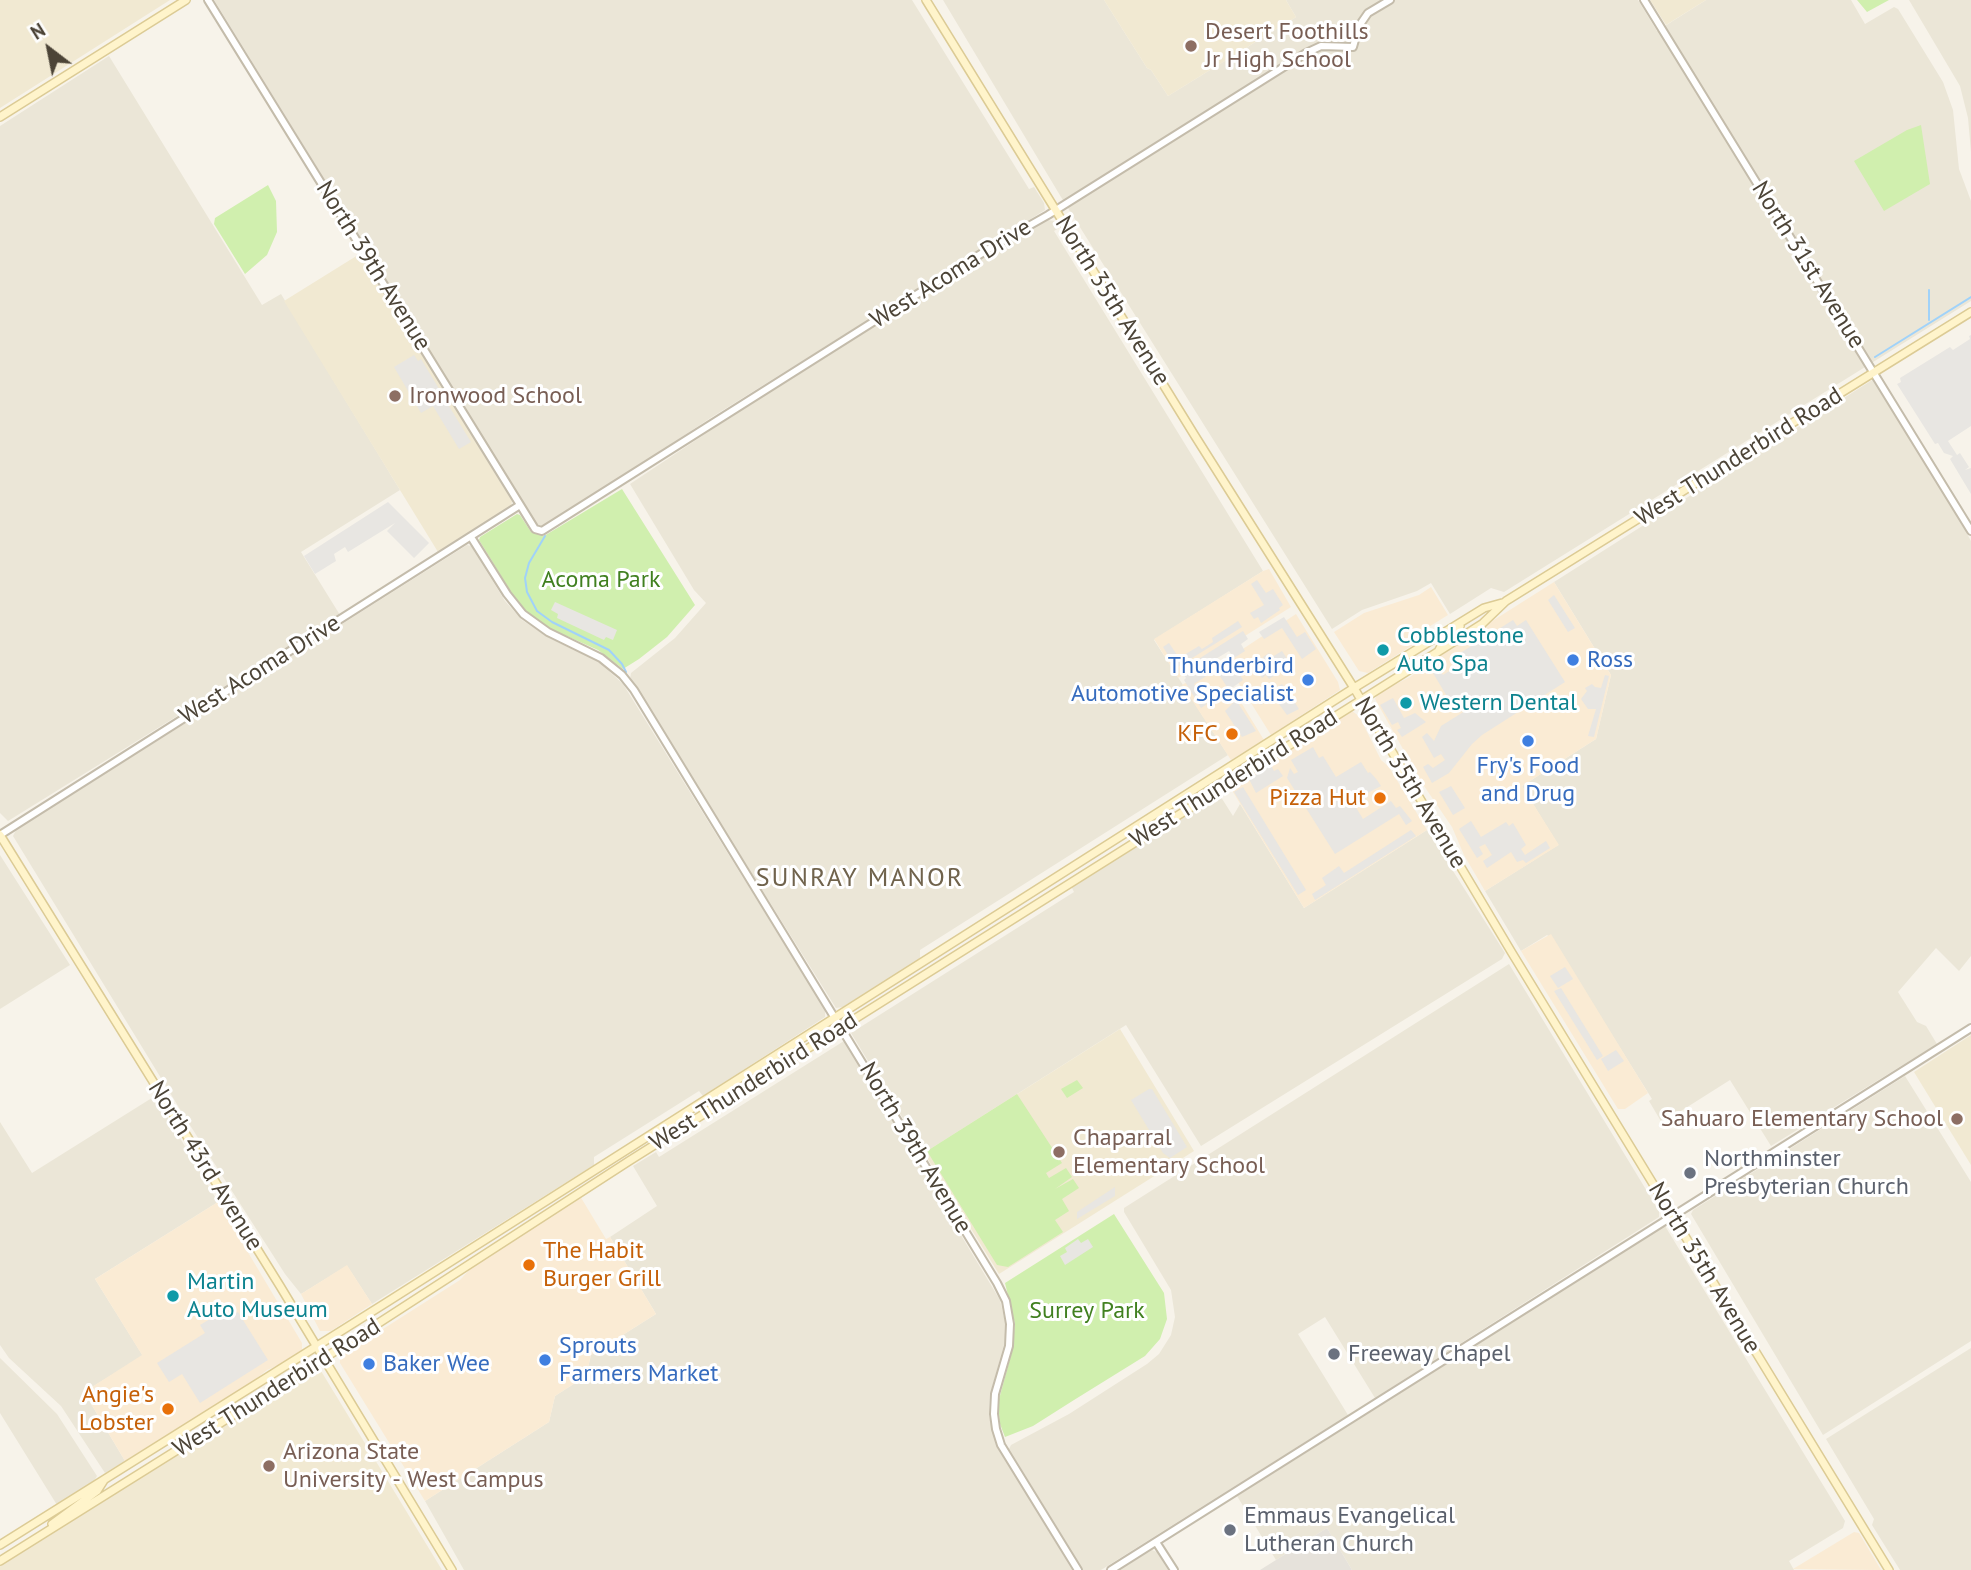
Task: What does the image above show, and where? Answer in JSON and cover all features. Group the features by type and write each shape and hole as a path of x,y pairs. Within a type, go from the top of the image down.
{"main road":[{"path":"0,117 186,0"},
{"name":"North 35th Avenue","path":"926,0 1361,699 1889,1570"},
{"name":"West Thunderbird Road","path":"0,1561 325,1358 841,1027 1485,622 1506,601 1971,312"},
{"name":"West Thunderbird Road","path":"0,1545 1353,688 1483,608 1506,601"},
{"path":"1438,651 1446,638 1468,618"},
{"name":"North 43rd Avenue","path":"0,835 318,1346 452,1570"},
{"path":"173,1437 180,1448"},
{"path":"42,1535 54,1522 97,1491 104,1480"}],"street":[{"name":"North 39th Avenue","path":"208,0 538,531"},
{"name":"West Acoma Drive","path":"538,531 547,530 995,245 1306,53 1321,46 1353,47 1359,26 1368,13 1390,0"},
{"name":"North 31st Avenue","path":"1644,0 1971,531"},
{"name":"West Acoma Drive","path":"0,835 520,506"},
{"name":"North 39th Avenue","path":"471,537 511,600 523,614 548,632 597,655 625,679 997,1283 1006,1301 1010,1335 995,1394 996,1429 1001,1445 1078,1570"},
{"path":"1111,1570 1971,1028"},
{"path":"1156,1542 1174,1570"}],"shaded area":[{"path":"0,0 170,0 0,108"},
{"path":"214,0 912,0 1029,189 1034,187 1044,203 1045,210 539,528"},
{"path":"943,0 1104,0 1168,96 1296,17 1286,0 1638,0 1657,31 1706,0 1851,0 1865,24 1894,7 1898,9 1943,82 1953,110 1959,169 1971,201 1971,301 1504,592 1491,588 1450,614 1431,583 1417,591 1362,610 1332,629 1061,197"},
{"name":"Desert Foothills Jr High School","path":"1104,0 1286,0 1296,17 1168,96"},
{"path":"1650,0 1706,0 1666,25"},
{"path":"1909,0 1971,0 1971,152 1968,118 1960,86"},
{"path":"109,56 262,305 281,294 400,490 301,552 340,615 8,821 0,813 0,126"},
{"path":"1048,220 1055,221 1059,228 1054,231 1263,571 1154,640 1228,755 920,950 920,959 843,1007 836,1008 630,679 631,673 675,638 706,603 694,590 630,484 756,400 1017,236"},
{"name":"Ironwood School","path":"358,255 512,501 511,507 438,552 284,301"},
{"path":"1971,335 1971,426 1948,441 1969,467 1965,470 1971,468 1971,494 1950,459 1953,456 1944,453 1938,443 1935,444 1897,384 1901,382 1900,378 1950,347 1953,350 1970,339"},
{"path":"414,355 418,361 421,359 441,392 438,394 444,404 447,403 471,442 459,449 433,406 421,413 394,367"},
{"path":"1877,377 1970,529 1966,532 1971,541 1971,956 1959,971 1936,948 1898,992 1917,1022 1926,1026 1937,1044 1771,1146 1730,1080 1662,1123 1649,1101 1652,1099 1551,938 1547,935 1521,951 1485,891 1558,845 1522,786 1596,739 1611,675 1554,582"},
{"path":"388,502 429,543 414,558 387,531 395,523 348,552 345,547 334,554 336,561 315,574 304,556"},
{"path":"467,545 471,546 505,601 522,620 551,639 598,661 623,684 825,1010 825,1017 703,1096 699,1091 594,1157 594,1165 372,1304 347,1266 301,1294 285,1274 186,1119 13,836 16,830"},
{"path":"1269,569 1291,607 1178,678 1154,639"},
{"path":"1257,580 1266,593 1273,589 1283,605 1261,623 1258,617 1254,619 1250,613 1264,605 1251,584"},
{"path":"1554,582 1611,675 1596,739 1522,786 1559,845 1485,891 1464,855 1452,827 1422,783 1375,699 1378,693 1410,677 1456,644"},
{"path":"1431,587 1448,615 1427,628 1424,638 1368,673 1359,671 1334,632 1364,613 1419,595"},
{"path":"1554,595 1575,628 1568,632 1548,600"},
{"path":"555,602 617,630 613,640 606,637 604,640 557,618 558,614 551,610"},
{"path":"1296,614 1338,682 1340,690 1271,735 1226,660"},
{"path":"1284,617 1297,637 1305,632 1316,649 1302,659 1282,628 1264,639 1259,632"},
{"path":"1513,620 1517,626 1526,620 1565,682 1482,735 1449,773 1432,783 1423,767 1428,764 1433,768 1445,760 1441,754 1434,758 1422,737 1427,733 1434,741 1441,726 1465,711 1458,701 1454,708 1433,673 1439,669 1443,675 1454,668 1459,659 1457,655"},
{"path":"1238,621 1242,627 1176,668 1163,647 1169,643 1179,658 1199,646 1202,649 1213,642 1212,638"},
{"path":"1243,631 1248,639 1241,644 1245,651 1234,658 1229,651 1209,663 1214,671 1194,684 1207,704 1201,708 1181,670"},
{"path":"1282,651 1291,665 1269,679 1266,675 1262,678 1257,668 1263,657 1269,653 1272,657"},
{"path":"1233,663 1243,680 1229,690 1216,670"},
{"path":"1213,666 1220,668 1264,740 1231,760 1182,685"},
{"path":"1605,675 1609,676 1594,737 1588,736 1596,709 1588,709 1581,699 1587,691 1585,688 1592,684 1601,688"},
{"path":"1282,684 1286,689 1261,705 1258,699"},
{"path":"1290,695 1299,709 1287,715 1279,704"},
{"path":"1393,698 1404,718 1415,713 1426,722 1402,737 1397,730 1401,728 1398,722 1392,725 1380,705"},
{"path":"1236,700 1256,731 1242,737 1225,711"},
{"path":"1352,711 1359,716 1381,760 1389,767 1427,830 1304,908 1230,787"},
{"path":"1313,747 1319,758 1323,756 1336,777 1361,762 1377,780 1381,786 1352,801 1363,819 1391,801 1396,808 1400,806 1412,821 1406,825 1399,814 1335,854 1287,778 1290,768 1294,774 1298,772 1291,760"},
{"path":"1271,765 1274,771 1278,769 1283,776 1256,793 1249,779"},
{"path":"1451,786 1465,808 1453,815 1439,792"},
{"path":"1243,787 1306,890 1298,895 1234,792"},
{"path":"1219,794 1233,816 1240,804 1304,908 1427,830 1505,953 1502,959 1201,1146 1126,1025 924,1153 851,1033 1074,892 1071,886"},
{"path":"1471,821 1481,837 1506,822 1509,826 1513,823 1526,845 1521,849 1525,855 1546,841 1550,848 1526,863 1523,860 1517,862 1511,852 1487,868 1483,861 1492,855 1485,844 1479,847 1483,854 1477,858 1459,829"},
{"path":"1411,830 1416,836 1315,900 1312,894 1326,885 1322,878 1339,866 1344,873"},
{"path":"0,855 70,965 0,1009"},
{"path":"1551,934 1648,1093 1625,1109 1618,1109 1521,951"},
{"path":"1509,964 1659,1211 1659,1217 1375,1398 1325,1317 1298,1334 1348,1415 1101,1570 1083,1570 1009,1449 1011,1445 1069,1414 1147,1364 1159,1354 1171,1335 1175,1317 1171,1290 1124,1208"},
{"path":"1565,967 1573,979 1558,988 1550,976"},
{"path":"1561,988 1603,1056 1597,1060 1554,991"},
{"name":"Chaparral Elementary School","path":"1120,1029 1194,1151 999,1274 924,1153"},
{"name":"Sahuaro Elementary School","path":"1971,1035 1971,1165 1914,1072"},
{"path":"844,1041 1000,1300 1006,1325 1005,1341 990,1395 989,1415 992,1430 996,1443 1072,1570 464,1570 425,1501 549,1422 555,1396 586,1376 591,1355 656,1314 610,1237 657,1206 633,1166 656,1152 659,1157"},
{"path":"1616,1050 1624,1061 1608,1071 1601,1059"},
{"path":"1905,1076 1971,1182 1971,1341 1823,1435 1691,1214 1693,1210"},
{"path":"1152,1089 1187,1147 1170,1158 1163,1153 1131,1100"},
{"path":"155,1096 218,1202 95,1279 143,1356 84,1392 125,1461 105,1473 61,1406 9,1358 0,1345 0,1122 32,1173"},
{"path":"1115,1187 1115,1196 1077,1219 1077,1212"},
{"path":"580,1196 606,1239 610,1237 656,1314 591,1355 586,1376 555,1396 549,1422 425,1501 340,1363 340,1353 361,1343 460,1280 471,1268"},
{"path":"218,1202 302,1343 302,1350 125,1461 84,1392 142,1355 95,1279"},
{"path":"1665,1226 1845,1521 1843,1528 1789,1561 1794,1570 1352,1570 1327,1528 1276,1560 1237,1496"},
{"path":"1078,1239 1081,1243 1088,1239 1093,1247 1065,1265 1060,1256 1067,1252 1065,1248"},
{"path":"347,1265 372,1304 331,1331 320,1331 301,1294"},
{"path":"225,1310 230,1317 238,1312 268,1360 200,1403 182,1374 169,1382 157,1363 205,1333 200,1325"},
{"path":"1971,1348 1971,1570 1900,1570 1872,1525 1874,1519 1826,1439"},
{"path":"0,1358 57,1414 97,1476 94,1481 57,1505 0,1413"},
{"name":"Arizona State University - West Campus","path":"318,1366 442,1570 0,1570 0,1565"},
{"path":"1327,1528 1352,1570 1260,1570 1276,1560"},
{"path":"1854,1532 1859,1533 1881,1570 1793,1569"},
{"path":"1152,1550 1157,1552 1168,1570 1119,1570"}],"green space":[{"path":"1857,0 1889,0 1867,12"},
{"path":"1921,125 1930,184 1884,211 1854,161 1907,130"},
{"path":"268,185 276,201 277,232 267,255 245,274 214,224 215,218"},
{"name":"Acoma Park","path":"622,489 695,605 667,637 623,669 598,650 551,629 527,612 511,592 479,540 517,514 531,532 544,536"},
{"path":"1077,1080 1083,1088 1067,1098 1061,1089"},
{"path":"1017,1094 1062,1163 1046,1173 1049,1178 1066,1168 1072,1177 1055,1189 1073,1179 1079,1188 1062,1199 1069,1211 1055,1220 1063,1232 1008,1267 997,1265 927,1151"},
{"name":"Surrey Park","path":"1114,1214 1164,1293 1167,1319 1160,1339 1145,1356 1033,1426 1005,1437 1000,1424 998,1403 1011,1355 1015,1324 1005,1283"}],"waterway":[{"path":"1929,290 1929,320"},
{"path":"1875,357 1971,297"},
{"path":"545,536 529,563 525,578 527,592 537,611 552,622 609,650 626,672"}],"place":[{"name":"Desert Foothills Jr High School","path":"1191,46"},
{"name":"Ironwood School","path":"395,396"},
{"name":"Cobblestone Auto Spa","path":"1383,650"},
{"name":"Ross","path":"1573,660"},
{"name":"Thunderbird Automotive Specialist","path":"1308,680"},
{"name":"Western Dental","path":"1406,703"},
{"name":"KFC","path":"1232,734"},
{"name":"Fry's Food and Drug","path":"1528,741"},
{"name":"Pizza Hut","path":"1380,798"},
{"name":"Sahuaro Elementary School","path":"1957,1119"},
{"name":"Chaparral Elementary School","path":"1059,1152"},
{"name":"Northminster Presbyterian Church","path":"1690,1173"},
{"name":"The Habit Burger Grill","path":"529,1265"},
{"name":"Martin Auto Museum","path":"173,1296"},
{"name":"Freeway Chapel","path":"1334,1354"},
{"name":"Sprouts Farmers Market","path":"545,1360"},
{"name":"Baker Wee","path":"369,1364"},
{"name":"Angie's Lobster","path":"168,1409"},
{"name":"Arizona State University - West Campus","path":"269,1466"},
{"name":"Emmaus Evangelical Lutheran Church","path":"1230,1530"}],"district":[{"name":"SUNRAY MANOR","path":"860,879"}]}
